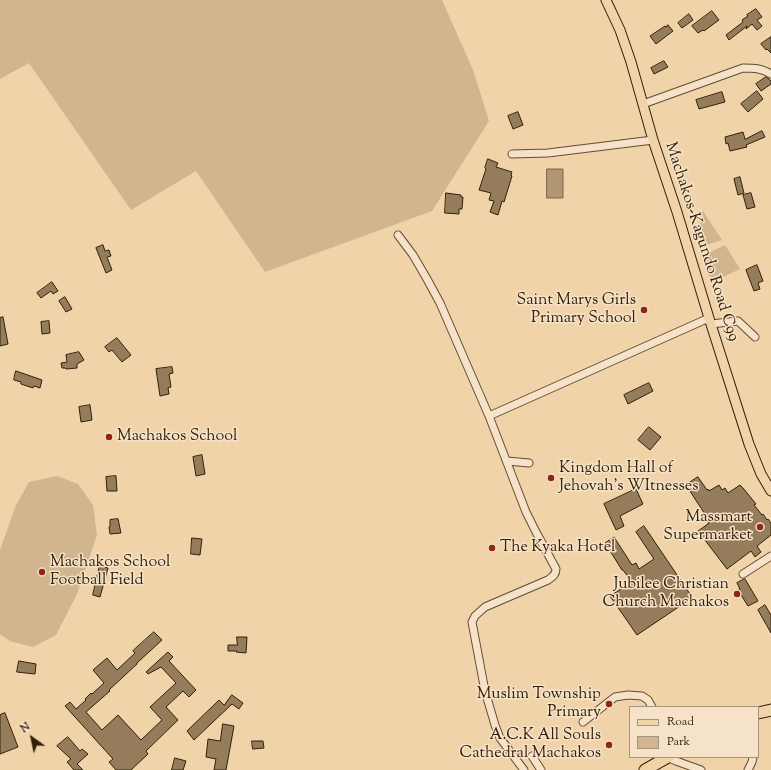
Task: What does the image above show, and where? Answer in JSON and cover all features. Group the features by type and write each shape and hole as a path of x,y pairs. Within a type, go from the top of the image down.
{"highway":[{"path":"759,713 771,710"},
{"path":"645,770 665,758"}],"main road":[{"name":"Machakos-Kagundo Road C99","path":"606,0 620,30 631,62 653,140 750,444 761,474 771,491"}],"street":[{"path":"643,104 743,68 756,68 765,70 771,74"},
{"path":"512,154 548,153 653,140"},
{"path":"398,235 428,279 440,303 489,416 526,512 556,569 556,573 548,580 485,607 475,616 472,622 485,691 495,725 500,738 524,770"},
{"path":"489,416 710,321 738,321 755,337"},
{"path":"507,461 529,463"},
{"path":"743,574 771,556"},
{"path":"583,722 615,697 628,695 642,696 648,700 651,706"},
{"path":"532,756 541,770"},
{"path":"669,758 676,762 701,770"},
{"path":"748,770 753,758"}],"green space":[{"path":"0,0 442,0 473,70 489,121 432,211 265,272 196,171 131,210 29,63 0,79"},
{"path":"703,211 722,240 703,246 699,214"},
{"path":"725,245 740,269 710,283 704,255"},
{"name":"Machakos School Football Field","path":"57,476 78,484 93,505 97,535 77,594 56,635 33,647 10,641 0,634 0,550 16,505 29,482"}],"shaded area":[{"path":"547,169 563,169 563,198 547,198"}],"building":[{"path":"756,9 762,17 757,20 762,26 757,30 752,24 746,29 747,26 729,40 726,35 743,22 742,20 748,16 747,15"},
{"path":"712,11 719,20 704,31 703,30 698,33 692,26"},
{"path":"689,14 693,20 682,28 678,23"},
{"path":"668,25 673,31 656,44 650,36"},
{"path":"771,37 771,53 761,44"},
{"path":"664,61 668,67 654,74 651,68"},
{"path":"766,77 771,81 771,84 761,91 756,84"},
{"path":"757,91 763,99 748,112 741,104"},
{"path":"722,92 725,102 699,109 696,100"},
{"path":"518,112 523,125 513,129 508,116"},
{"path":"762,131 765,137 746,145 747,147 730,151 728,143 726,144 725,137 743,132 745,139"},
{"path":"488,159 498,163 496,167 512,172 504,202 502,201 498,215 490,212 494,201 489,200 491,193 479,190"},
{"path":"740,177 744,193 738,195 734,179"},
{"path":"446,193 461,195 461,197 463,197 462,209 459,209 459,214 445,213"},
{"path":"751,193 755,207 747,209 743,195"},
{"path":"103,245 105,251 109,250 111,256 107,257 112,270 106,273 96,248"},
{"path":"757,265 763,281 758,283 760,289 754,291 746,270"},
{"path":"52,282 58,291 53,294 51,291 41,298 37,293"},
{"path":"65,297 72,309 66,312 59,301"},
{"path":"3,317 8,344 0,346 0,318"},
{"path":"49,321 50,333 42,334 41,322"},
{"path":"117,338 131,355 122,362 112,350 109,352 105,347"},
{"path":"79,352 84,360 77,364 77,368 62,368 61,363 67,362 66,355"},
{"path":"172,367 173,373 169,374 171,387 168,388 169,394 160,396 156,369"},
{"path":"16,371 42,380 40,388 34,386 33,388 14,380"},
{"path":"649,383 653,391 628,404 624,395"},
{"path":"90,405 92,420 81,422 79,407"},
{"path":"649,427 661,437 650,450 638,440"},
{"path":"202,455 205,474 196,476 193,457"},
{"path":"116,476 117,491 107,491 106,477"},
{"path":"698,477 709,491 719,485 722,490 725,488 728,493 740,485 756,504 754,505 762,515 763,514 771,523 771,535 757,546 761,552 755,557 751,551 727,569 698,531 710,522 686,485"},
{"path":"636,489 643,504 620,516 624,526 616,530 604,504"},
{"path":"118,519 121,533 110,534 110,520"},
{"path":"644,526 692,598 637,635 610,596 632,582 622,570 605,543 614,537 632,565 636,563 639,569 654,559 636,532"},
{"path":"192,538 202,539 200,555 191,554"},
{"path":"100,565 108,568 100,597 93,595"},
{"path":"745,579 758,601 748,606 738,590 740,589 737,583"},
{"path":"765,605 771,615 771,633 758,610"},
{"path":"154,632 162,640 109,690 110,691 86,712 102,730 118,715 141,740 162,720 150,707 176,683 161,667 148,674 146,672 168,652 173,657 169,661 196,690 189,697 183,691 166,707 178,720 146,751 148,754 131,770 116,770 109,762 113,759 65,706 70,702 76,709 91,693 92,694 104,683 93,670 107,658 117,670 135,653 133,651"},
{"path":"237,637 247,637 246,653 228,651 228,645 237,645"},
{"path":"19,661 36,664 35,674 17,672"},
{"path":"232,695 243,703 239,709 232,704 194,740 187,731 219,700 224,705"},
{"path":"5,713 18,747 0,754 0,715"},
{"path":"223,724 234,726 226,770 214,770 216,759 206,757 208,739 220,741"},
{"path":"68,737 80,751 82,749 88,754 77,764 83,770 74,770 67,762 71,759 57,746"},
{"path":"252,741 263,741 264,748 253,749"},
{"path":"175,758 186,761 183,770 172,770"}],"place":[{"name":"Saint Marys Girls Primary School","path":"644,310"},
{"name":"Machakos School","path":"109,437"},
{"name":"Kingdom Hall of Jehovah's WItnesses","path":"551,478"},
{"name":"Massmart Supermarket","path":"760,527"},
{"name":"The Kyaka Hotel","path":"492,548"},
{"name":"Machakos School Football Field","path":"42,572"},
{"name":"Jubilee Christian Church Machakos","path":"737,594"},
{"name":"Muslim Township Primary","path":"609,704"},
{"name":"A.C.K All Souls Cathedral Machakos","path":"609,745"}]}
